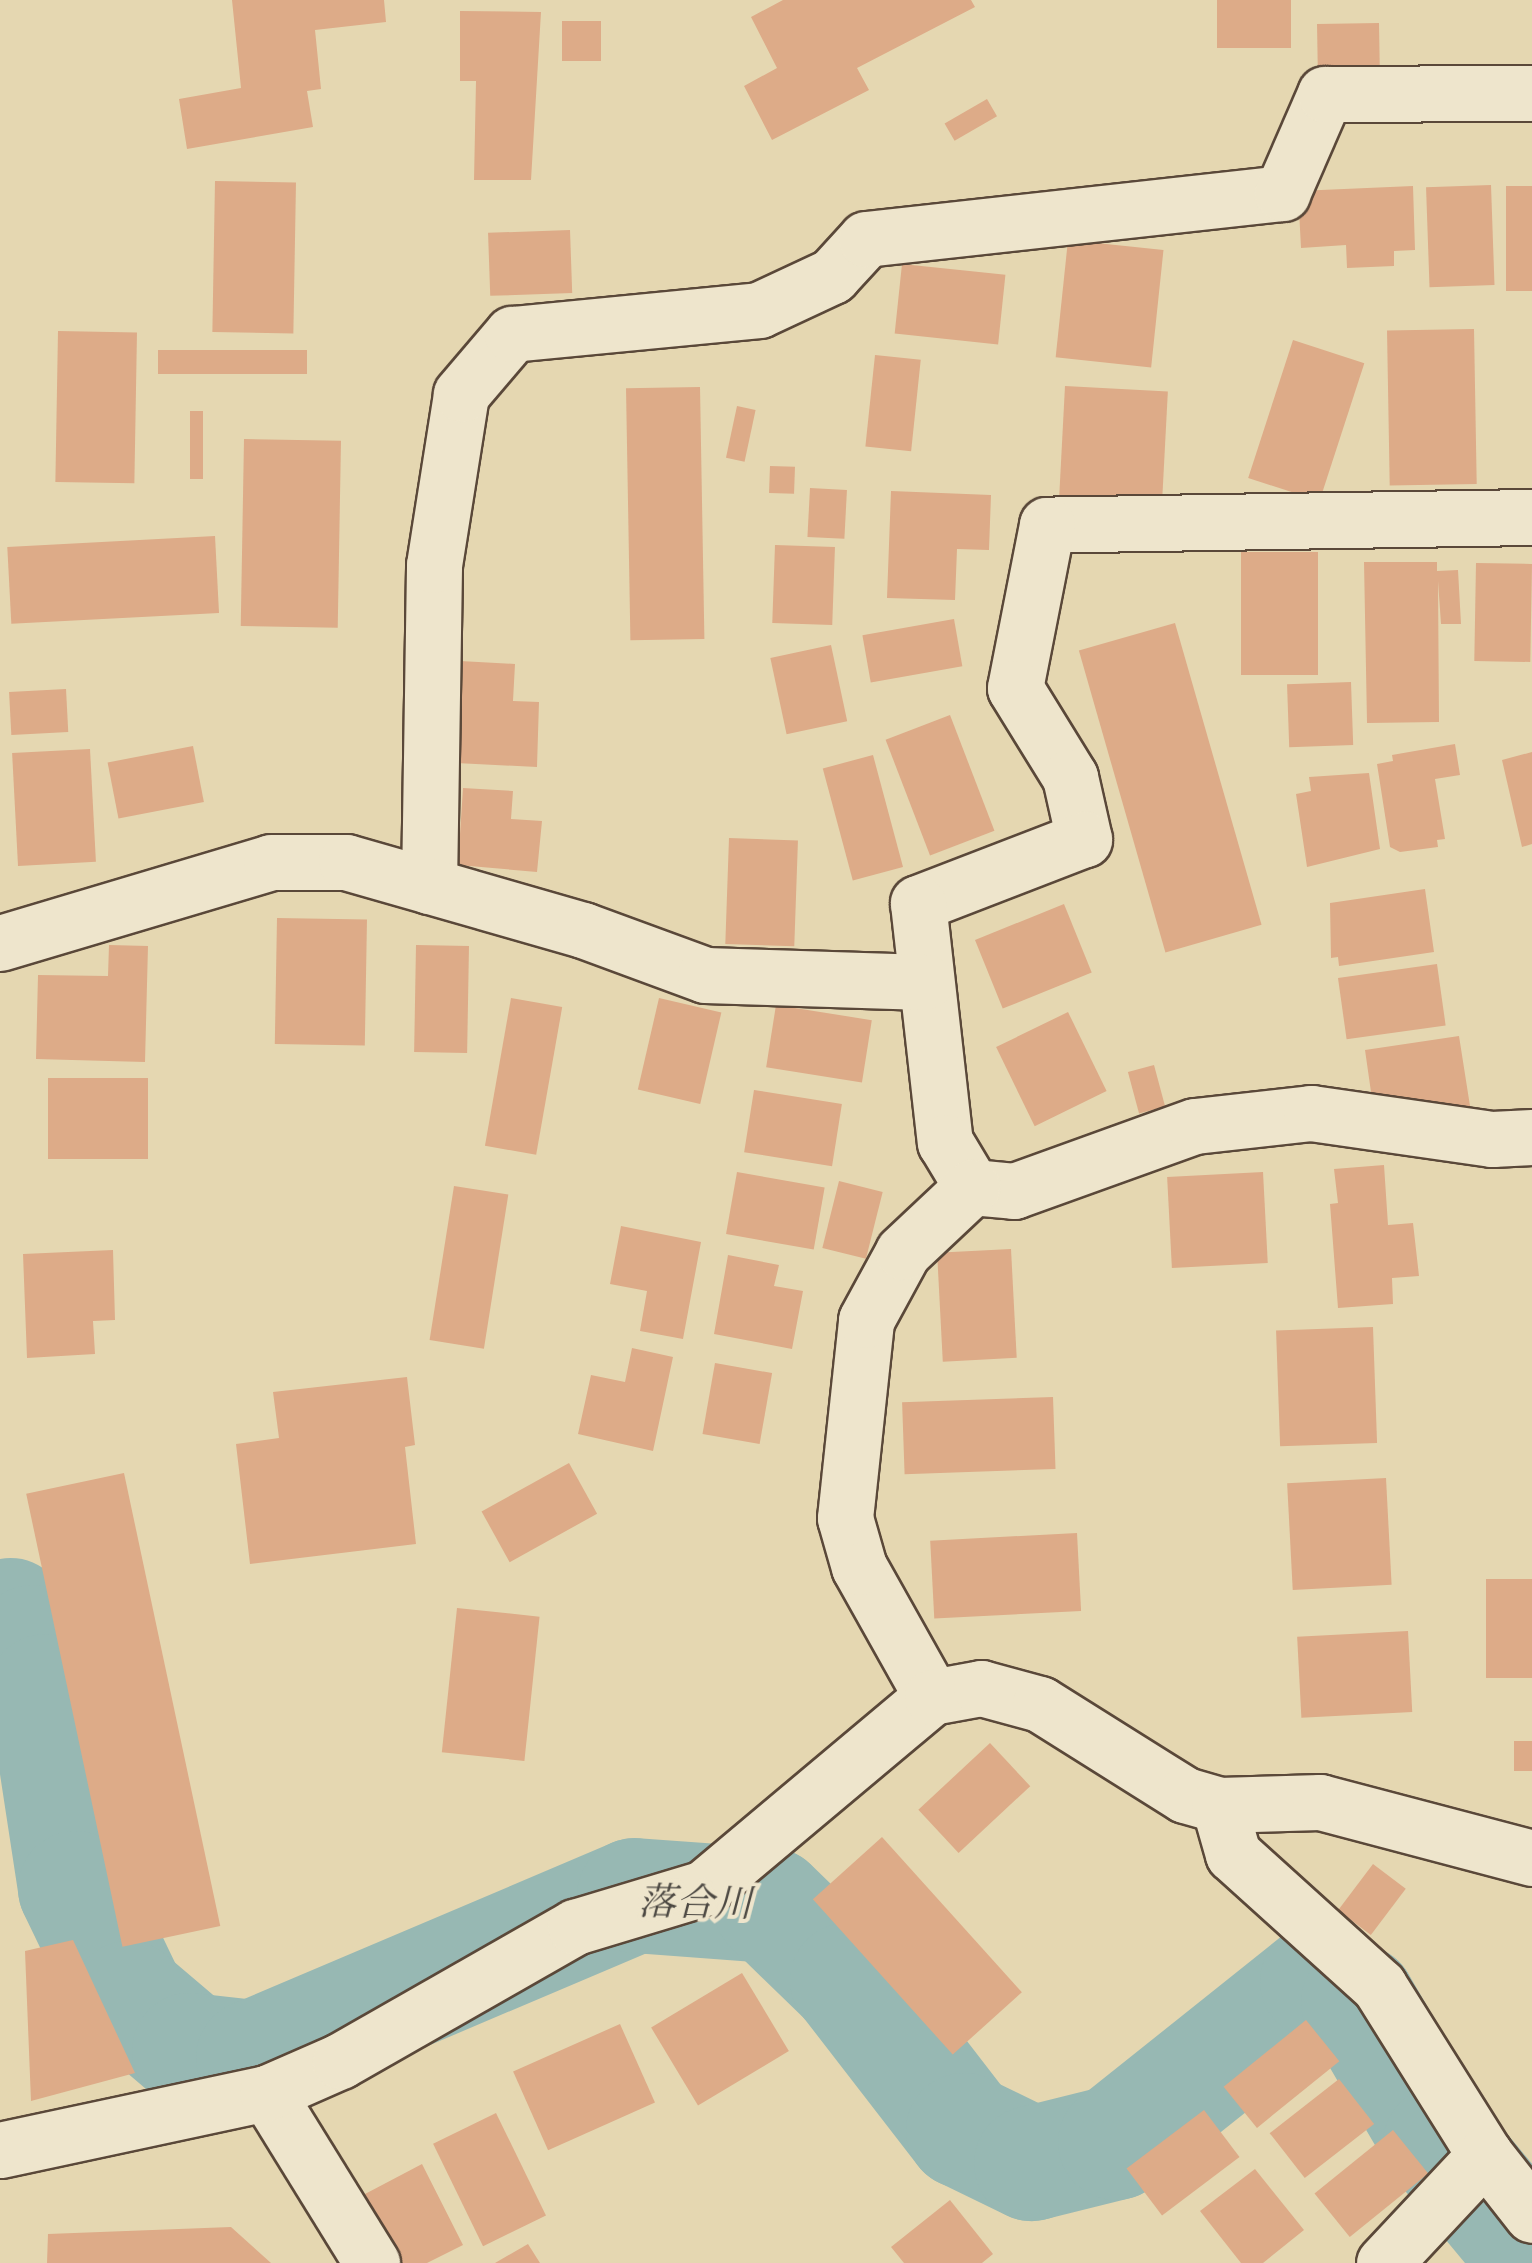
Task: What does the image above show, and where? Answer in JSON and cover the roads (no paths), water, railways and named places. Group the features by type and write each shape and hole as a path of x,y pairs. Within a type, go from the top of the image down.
{"street":[{"path":"429,886 434,564 461,394 512,334 760,310 832,276 866,239 1282,193 1325,94 1532,93"},
{"path":"972,1187 945,1142 918,903 1084,839 1070,777 1016,688 1047,525 1532,518"},
{"path":"0,943 271,862 346,862 583,930 705,974 925,982"},
{"path":"932,1697 859,1568 845,1518 866,1320 904,1252 972,1187 1014,1191 1195,1126 1310,1114 1492,1138 1532,1137"},
{"path":"0,2150 268,2093 340,2061 575,1927 704,1888 932,1697 980,1688 1040,1704 1185,1795 1219,1805 1320,1802 1532,1858"},
{"path":"1219,1805 1233,1854 1380,1986 1485,2154 1532,2214"},
{"path":"268,2093 372,2263"},
{"path":"1384,2263 1485,2154"}],"waterway":[{"name":"落合川","path":"10,1615 32,1642 45,1691 75,1888 128,1998 189,2050 253,2057 634,1895 770,1905 847,1980 963,2130 1031,2163 1115,2142 1317,1981 1358,2002 1440,2143 1532,2254"}]}
